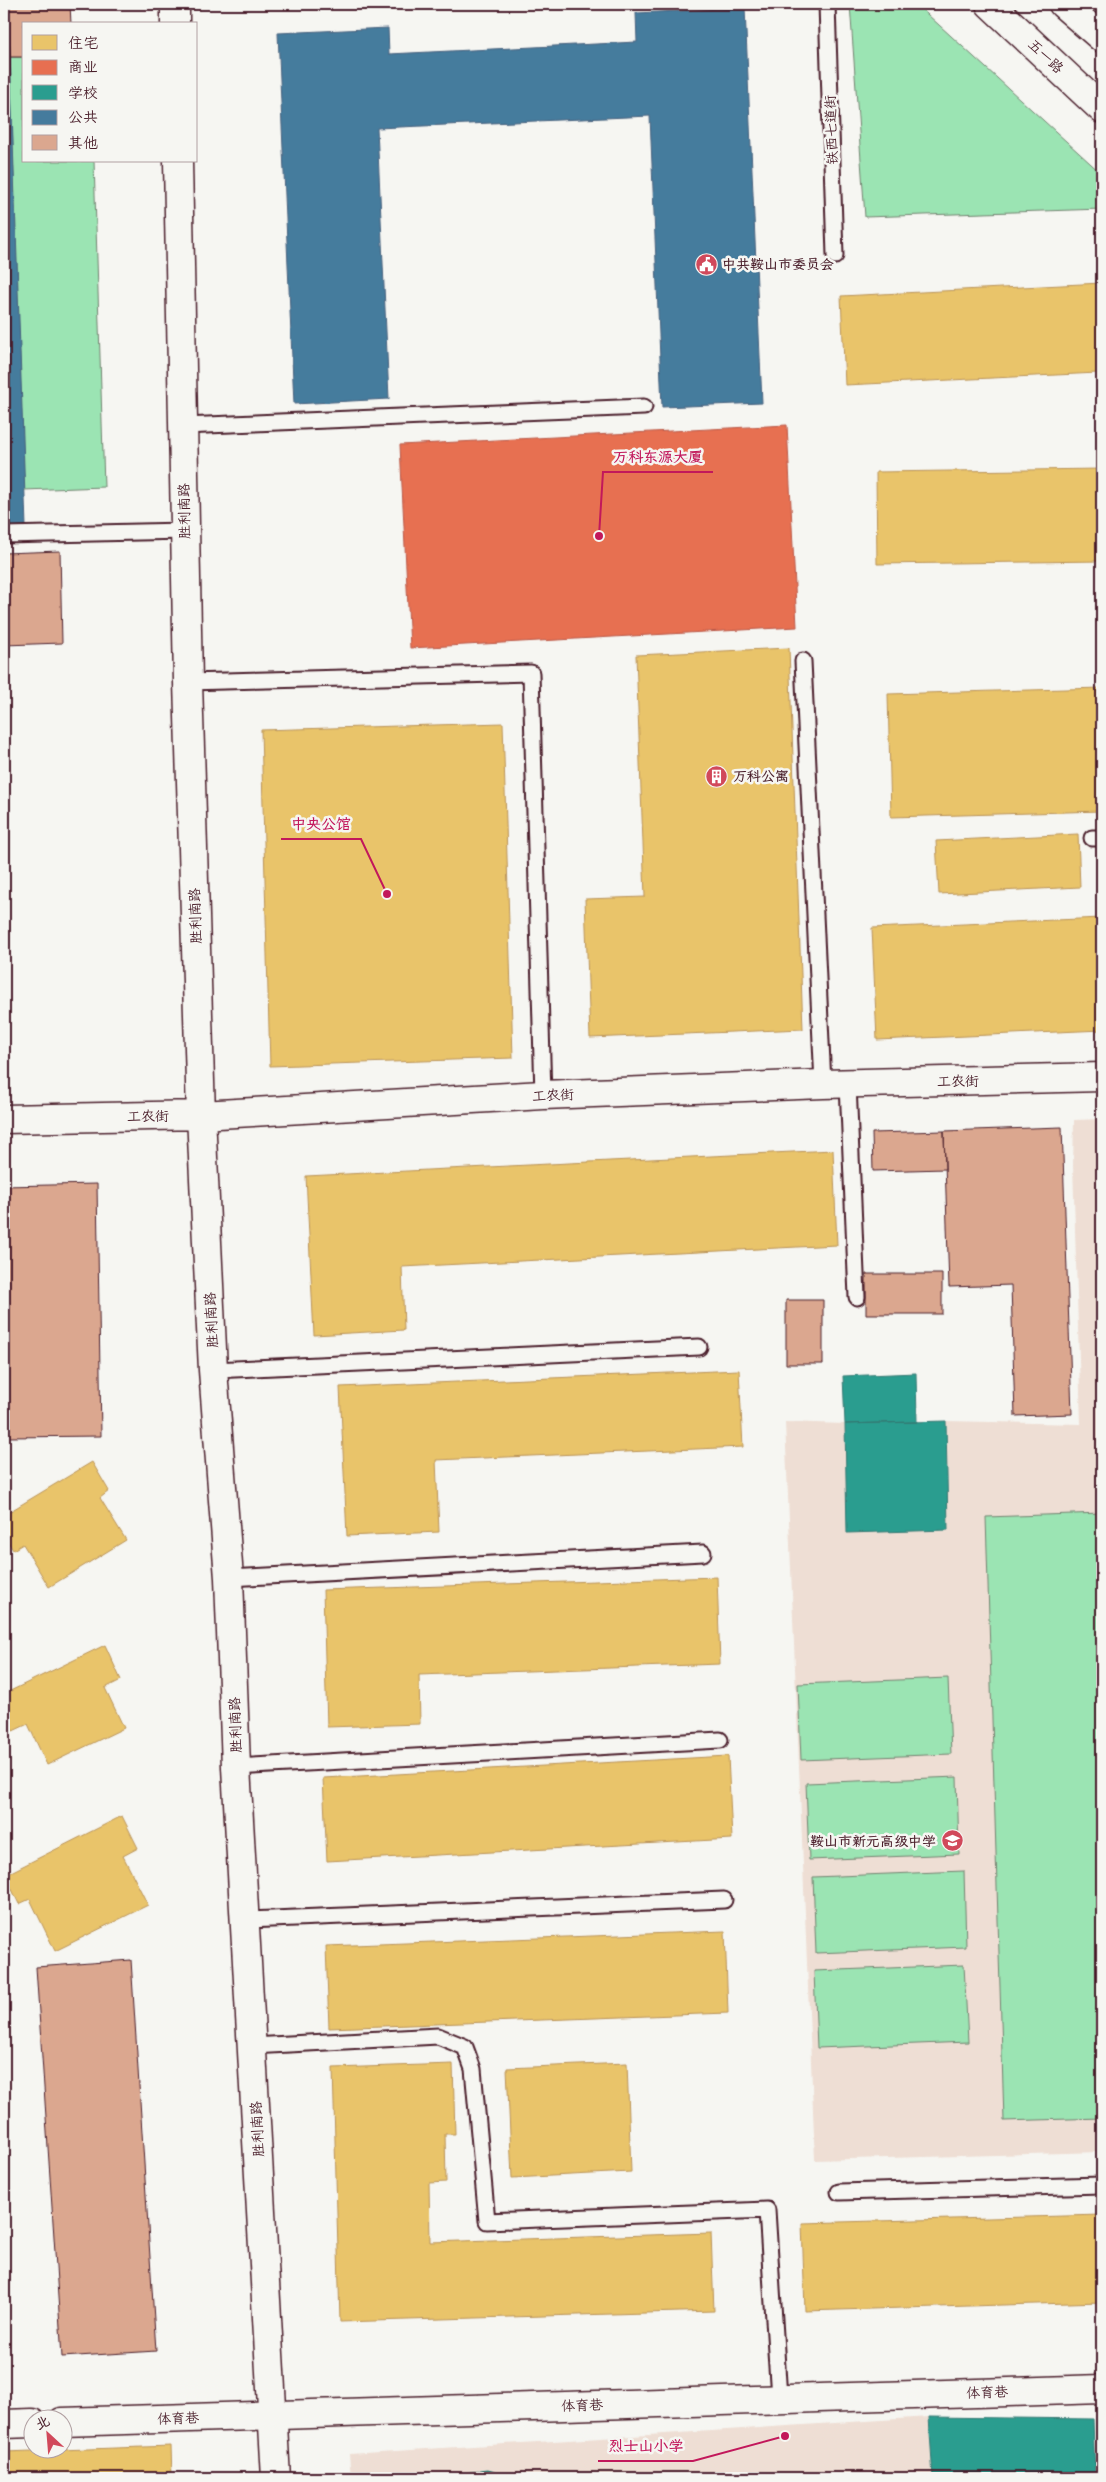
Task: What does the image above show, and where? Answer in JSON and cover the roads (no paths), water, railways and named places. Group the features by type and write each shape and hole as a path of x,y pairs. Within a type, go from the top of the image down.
{"main road":[{"path":"175,4 175,22"},
{"name":"五一路","path":"990,4 1102,109"},
{"path":"1063,4 1102,38"},
{"name":"胜利南路","path":"178,162 188,682 201,1115 213,1370 229,1578 236,1767 247,1920 252,2046 276,2478"},
{"name":"工农街","path":"4,1119 201,1115 543,1095 836,1084 1102,1077"},
{"name":"体育巷","path":"72,2422 1102,2389"},
{"path":"4,2424 22,2423"}],"lane":[{"name":"铁西七道街","path":"827,4 835,256"},
{"path":"183,426 644,407"},
{"path":"4,535 185,531"},
{"path":"803,661 836,1084 857,1297"},
{"path":"188,682 531,673 543,1095"},
{"path":"213,1370 699,1347"},
{"path":"229,1578 703,1553"},
{"path":"236,1767 720,1740"},
{"path":"247,1920 724,1900"},
{"path":"252,2046 438,2036 465,2047 473,2068 487,2221 768,2210 779,2398"},
{"path":"839,2192 1102,2185"}],"place":[{"name":"中共鞍山市委员会","path":"706,264"},
{"name":"万科东源大厦","path":"599,536"},
{"name":"万科公寓","path":"717,776"},
{"name":"中央公馆","path":"387,894"},
{"name":"鞍山市新元高级中学","path":"952,1841"},
{"name":"烈士山小学","path":"785,2436"}]}
